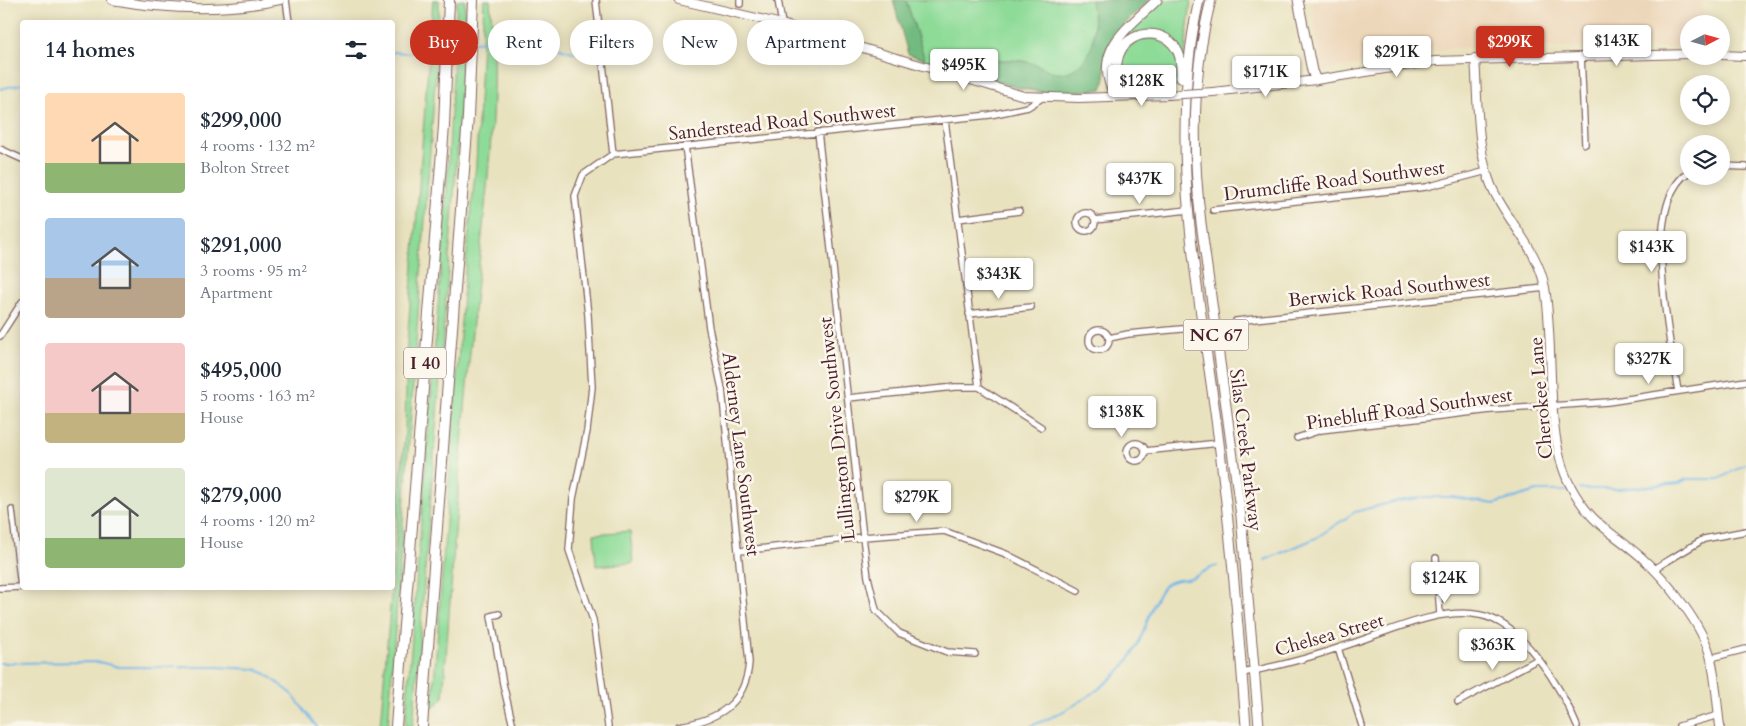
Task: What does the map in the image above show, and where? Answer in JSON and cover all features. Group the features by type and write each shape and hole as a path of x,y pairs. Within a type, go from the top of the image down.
{"highway":[{"name":"I 40","path":"396,726 444,126 450,0"},
{"name":"I 40","path":"422,726 468,126 473,0"}],"main road":[{"path":"1115,96 1109,85 1108,63 1111,46 1157,0"},
{"name":"Silas Creek Parkway","path":"1199,0 1187,72 1184,136 1188,210 1219,443 1246,726"},
{"name":"Silas Creek Parkway","path":"1210,0 1196,95 1197,185 1241,516 1259,726"},
{"path":"1298,0 1312,71 1316,80"},
{"path":"1304,0 1317,71 1316,80"},
{"path":"1115,96 1118,85 1117,61 1121,50 1128,41 1148,34 1169,40 1180,58 1179,110 1184,136"}],"street":[{"path":"112,0 164,8 280,0"},
{"path":"286,0 289,20"},
{"path":"596,0 613,154 583,175 575,196 588,314 592,387 587,432 573,499 569,550 592,620 608,726"},
{"path":"678,0 766,20"},
{"path":"778,0 781,20"},
{"path":"864,49 1008,92 1042,98 1213,92 1316,80 1435,60 1680,54"},
{"path":"1730,55 1746,56"},
{"path":"1581,56 1585,144"},
{"name":"Cherokee Lane","path":"1475,58 1482,152 1487,171 1496,195 1535,257 1545,288 1560,461 1582,507 1599,526 1654,569 1696,626 1711,658 1720,726"},
{"name":"Sanderstead Road Southwest","path":"613,154 986,116 1028,107 1042,98"},
{"path":"946,120 979,387"},
{"name":"Lullington Drive Southwest","path":"818,132 863,538 868,578 876,610 899,633 947,652 975,654"},
{"name":"Alderney Lane Southwest","path":"679,726 702,722 718,714 737,698 746,683 748,653 740,552 722,389 709,328 685,146"},
{"path":"0,149 20,158"},
{"path":"1730,166 1746,167"},
{"name":"Drumcliffe Road Southwest","path":"1213,210 1426,187 1487,171"},
{"path":"1678,391 1663,291 1662,242 1669,196 1680,179"},
{"path":"1095,220 1188,210"},
{"path":"958,219 1019,212"},
{"name":"Berwick Road Southwest","path":"1236,321 1545,288"},
{"path":"0,336 20,305"},
{"path":"969,314 1031,307"},
{"path":"1109,338 1203,326"},
{"name":"Pinebluff Road Southwest","path":"1297,438 1321,430 1554,405 1608,402 1746,381"},
{"path":"848,398 954,387 979,387 1041,427"},
{"path":"1145,451 1219,443"},
{"path":"12,510 20,572"},
{"path":"740,552 944,531 1006,554 1078,591"},
{"path":"1654,569 1704,539 1746,531"},
{"path":"1436,558 1440,615"},
{"path":"0,588 20,587"},
{"path":"499,614 491,616 503,684 514,726"},
{"name":"Chelsea Street","path":"1242,673 1338,648 1440,615 1470,614 1496,620 1516,635 1538,659 1566,701 1577,726"},
{"path":"1338,648 1362,726"},
{"path":"1711,658 1746,649"},
{"path":"1458,702 1538,659"},
{"path":"1679,726 1719,715"}],"shaded area":[{"path":"1311,0 1702,0 1704,15 1680,15 1680,47 1454,48 1323,70"}],"green space":[{"path":"433,0 439,0 438,20 431,20"},
{"path":"457,0 465,0 464,20 456,20"},
{"path":"484,0 490,0 491,20 488,20 488,65 493,65 493,83 489,166 456,515 443,698 432,709 464,282 476,164"},
{"path":"893,0 906,0 925,60 908,54"},
{"path":"906,0 1150,0 1112,38 1106,54 1102,89 1056,93 1025,90 925,60"},
{"path":"1091,0 1150,0 1112,38 1106,54 1102,89 1042,92 1021,88 995,80 982,64 1012,60 1034,64 1054,73 1070,71 1084,60 1092,44 1094,28"},
{"path":"1162,0 1191,0 1184,61 1169,36 1126,40 1122,37"},
{"path":"1152,38 1161,41 1172,50 1178,70 1177,87 1128,89 1121,80 1123,56 1129,46 1135,42"},
{"path":"428,65 436,65 388,726 380,726 392,590 395,590 395,550 405,432 407,344"},
{"path":"453,65 462,65 459,130 413,726 405,726 446,204"},
{"path":"630,531 633,563 596,566 594,534"}],"waterway":[{"path":"478,42 523,39 548,44 570,51"},
{"path":"395,52 410,52"},
{"path":"0,89 20,84"},
{"path":"1580,489 1619,489 1679,483 1687,479 1719,479 1746,464"},
{"path":"1265,560 1316,538 1355,512 1397,501 1426,497 1453,497 1494,504 1537,491 1567,491"},
{"path":"1031,726 1076,704 1092,694 1119,671 1130,658 1138,644 1153,606 1165,585 1172,581 1194,577 1217,566"},
{"path":"0,663 99,662 119,667 255,669 266,674 291,693 316,726"}]}
